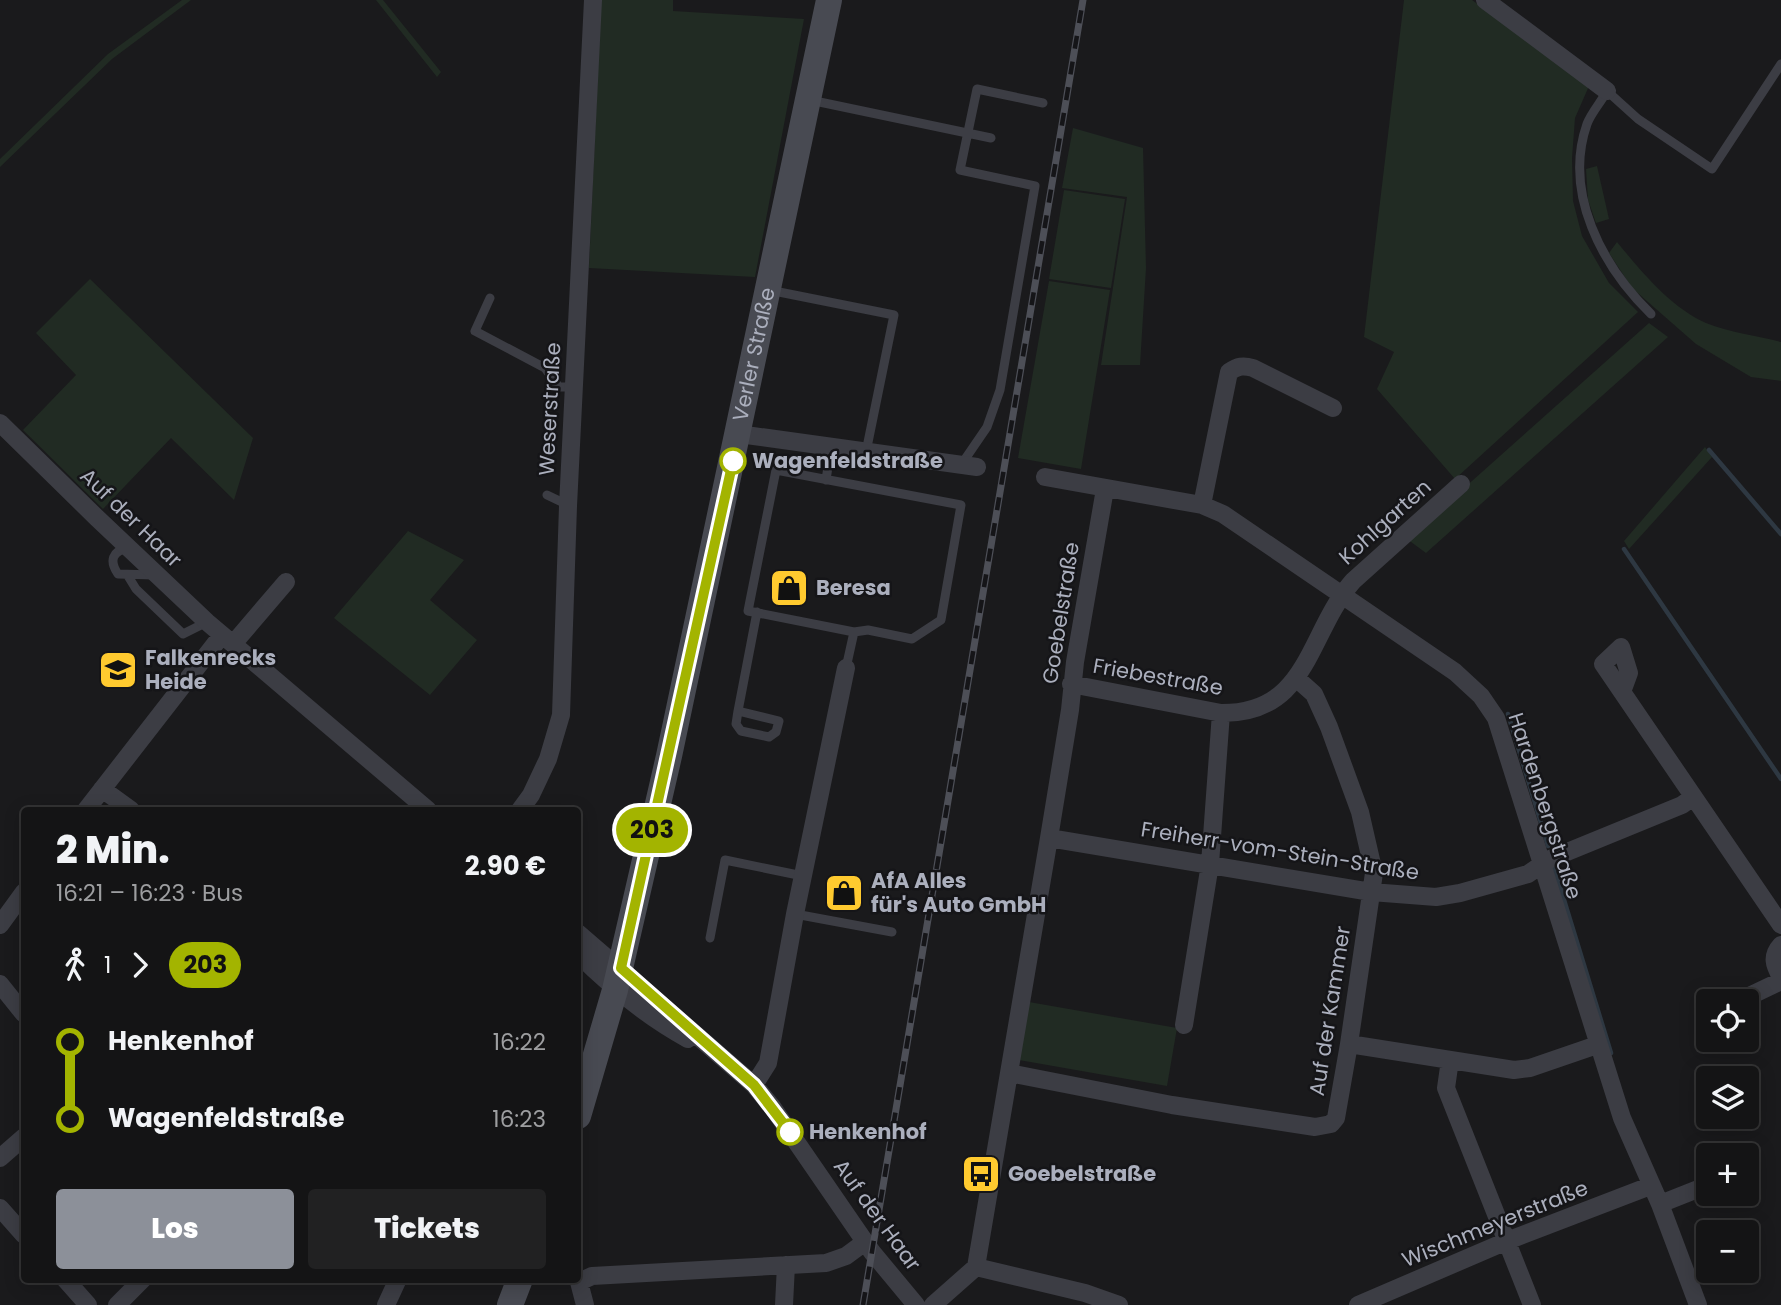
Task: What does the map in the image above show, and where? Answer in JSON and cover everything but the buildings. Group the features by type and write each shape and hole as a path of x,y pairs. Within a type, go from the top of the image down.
{"main road":[{"name":"Verler Straße","path":"581,1106 618,979 738,434 829,0"},
{"path":"510,1305 518,1283"}],"street":[{"name":"Weserstraße","path":"522,807 548,759 561,715 593,0"},
{"path":"1485,0 1607,92"},
{"path":"1202,505 1229,372 1237,366 1253,368 1334,408"},
{"name":"Auf der Haar","path":"0,423 207,622 424,807"},
{"path":"738,434 969,466"},
{"name":"Hardenbergstraße","path":"1045,477 1202,505 1223,514 1455,672 1481,696 1496,718 1622,1118 1660,1204 1698,1305"},
{"name":"Kohlgarten","path":"1341,594 1461,484"},
{"name":"Goebelstraße","path":"976,1267 1105,489"},
{"path":"88,807 227,639 286,582"},
{"name":"Friebestraße","path":"1072,684 1222,713 1258,709 1279,696 1296,678 1341,594"},
{"path":"754,1085 768,1063 795,914 846,668"},
{"name":"Auf der Kammer","path":"1009,1073 1172,1105 1323,1127 1331,1124 1338,1111 1374,873 1360,812 1329,727 1314,694 1296,678"},
{"path":"1622,692 1781,925"},
{"path":"1184,1026 1210,864 1222,713"},
{"path":"102,789 127,807"},
{"name":"Freiherr-vom-Stein-Straße","path":"1049,838 1371,892 1419,897 1460,893 1528,874 1540,864 1682,805 1693,797"},
{"path":"0,925 21,896"},
{"name":"Auf der Haar","path":"581,936 618,979"},
{"path":"1759,991 1781,979 1774,965 1774,956 1781,945"},
{"name":"Auf der Haar","path":"581,956 618,979 754,1085 773,1108 865,1242 916,1305"},
{"path":"3,992 21,1011"},
{"path":"1349,1044 1514,1070 1530,1068 1597,1045"},
{"path":"1450,1060 1446,1088 1532,1305"},
{"path":"0,1158 21,1140"},
{"name":"Wischmeyerstraße","path":"1358,1305 1507,1241 1650,1186"},
{"path":"1660,1204 1696,1190"},
{"path":"0,1208 21,1232"},
{"path":"581,1281 592,1276 826,1263 846,1256 865,1242"},
{"path":"783,1305 786,1265"},
{"path":"933,1305 976,1267 1085,1293 1119,1305"},
{"path":"69,1283 88,1305"},
{"path":"117,1305 139,1283"},
{"path":"386,1305 396,1283"},
{"path":"579,1283 585,1305"}],"lane":[{"path":"1651,314 1629,292 1599,246 1584,201 1579,160 1588,122 1607,92 1638,119 1712,169 1781,64"},
{"path":"969,466 1000,390 1035,186 960,170 967,133 977,89 1043,103"},
{"path":"808,99 991,138"},
{"path":"768,290 894,314 866,452"},
{"path":"490,298 475,331 545,368 559,387 574,387"},
{"path":"826,480 831,447"},
{"path":"776,470 826,480 961,505 941,620 912,639 868,630 854,632 748,611 776,470"},
{"path":"548,495 569,506"},
{"path":"128,548 118,550 113,558 113,566 118,574 158,575"},
{"path":"128,576 136,589 183,634 207,622"},
{"path":"738,710 779,721 776,732 769,737 741,731 736,724 738,710 757,612"},
{"path":"846,668 854,632"},
{"path":"710,938 725,860 803,876"},
{"path":"795,914 892,932"}],"shaded area":[{"path":"182,0 191,0 112,59 0,167 0,159 108,54"},
{"path":"376,0 383,0 441,72 437,77"},
{"path":"601,0 673,0 673,11 804,19 755,277 589,268"},
{"path":"1404,0 1472,0 1589,86 1575,118 1573,201 1582,236 1609,283 1638,312 1455,479 1377,389 1394,352 1364,337"},
{"path":"1073,128 1143,148 1146,268 1140,365 1101,365 1127,197 1062,188"},
{"path":"1597,166 1609,219 1596,223 1588,200 1586,169"},
{"path":"1064,190 1125,199 1111,288 1049,279"},
{"path":"1617,242 1668,298 1693,316 1723,329 1781,342 1781,381 1751,377 1696,344 1632,288 1609,253"},
{"path":"90,279 253,438 234,500 171,438 103,509 23,430 76,375 36,333"},
{"path":"1049,281 1110,290 1081,469 1018,458"},
{"path":"1649,323 1668,337 1426,553 1407,539"},
{"path":"1705,447 1712,457 1629,549 1624,541"},
{"path":"408,531 464,560 430,600 477,640 430,695 334,618"},
{"path":"1029,1002 1177,1028 1167,1086 1019,1060"}],"waterway":[{"path":"1709,450 1781,534"},
{"path":"1624,549 1781,779"},
{"path":"1508,714 1548,846"},
{"path":"1553,864 1611,1053"}],"railway":[{"path":"863,1305 1083,0"}],"bus line":[{"name":"203","path":"733,461 621,968 754,1085 790,1132"}],"place":[{"name":"Wagenfeldstraße","path":"733,461"},
{"name":"Beresa","path":"789,588"},
{"name":"Falkenrecks Heide","path":"118,670"},
{"name":"AfA Alles für's Auto GmbH","path":"844,893"},
{"name":"Henkenhof","path":"790,1132"},
{"name":"Goebelstraße","path":"981,1174"}]}
